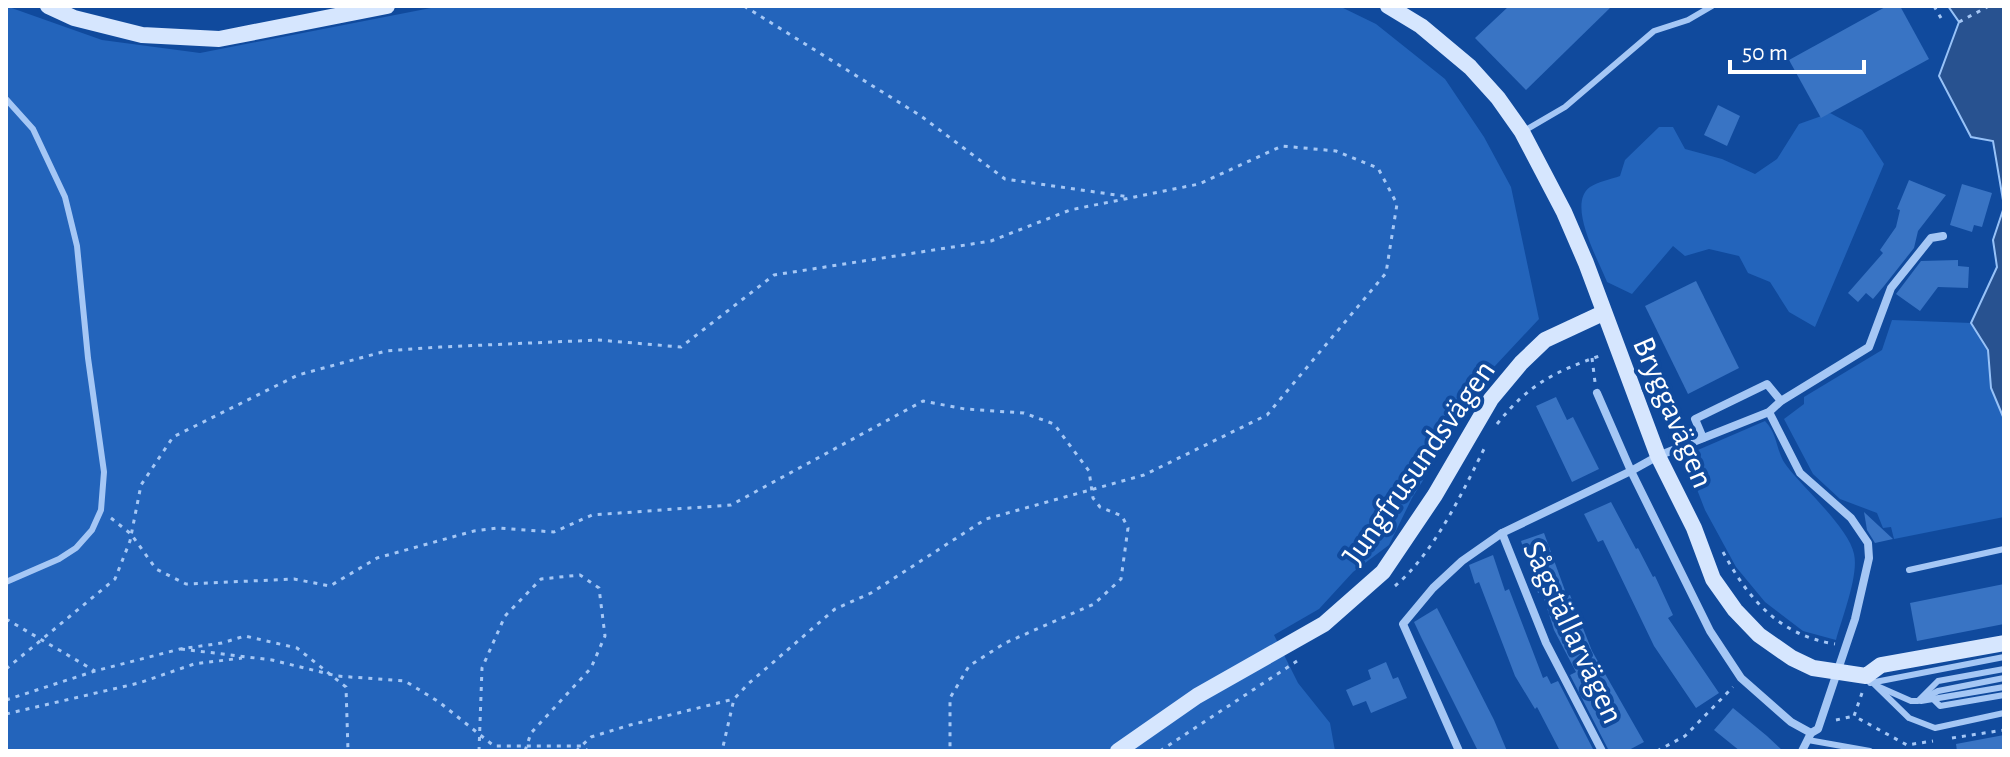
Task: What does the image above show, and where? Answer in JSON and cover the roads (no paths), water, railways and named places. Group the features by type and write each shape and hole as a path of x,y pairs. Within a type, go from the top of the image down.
{"main road":[{"path":"48,6 74,18 142,35 219,39 387,6"},
{"name":"Bryggavägen","path":"1388,6 1421,26 1470,67 1498,98 1522,132 1564,212 1586,263 1658,456 1694,528 1713,579 1735,610 1759,635 1792,658 1813,668 1868,680 1881,665 2004,643"},
{"name":"Jungfrusundsvägen","path":"1118,751 1197,696 1324,624 1383,572 1435,495 1491,399 1521,363 1545,340 1603,313"}],"street":[{"path":"1459,751 1403,624 1433,588 1462,561 1502,533 1658,456 1769,412 1781,401 1869,347 1891,288 1931,238 1943,236"},
{"path":"1703,438 1695,419 1767,384 1781,401"},
{"path":"1597,393 1631,471 1710,631 1741,678 1809,737"},
{"path":"1769,412 1800,473 1851,518 1868,543 1869,558 1845,646 1818,729 1809,737 1802,751"},
{"name":"Sågställarvägen","path":"1502,533 1546,643 1602,751"}],"lane":[{"path":"1522,132 1565,107 1654,31 1688,20 1712,6"},
{"path":"6,99 33,129 65,197 72,225 104,472 101,510 92,530 76,548 59,559 6,582"},
{"path":"1909,570 2004,549"},
{"path":"1868,680 2004,657"},
{"path":"1918,701 1938,681 2004,669"},
{"path":"1918,701 1938,691 2004,678"},
{"path":"1868,680 1911,701 1934,700 2004,687"},
{"path":"1868,680 1909,718 1935,728 2004,713"},
{"path":"1934,700 1940,706 2004,695"},
{"path":"1809,737 1870,751"}]}
